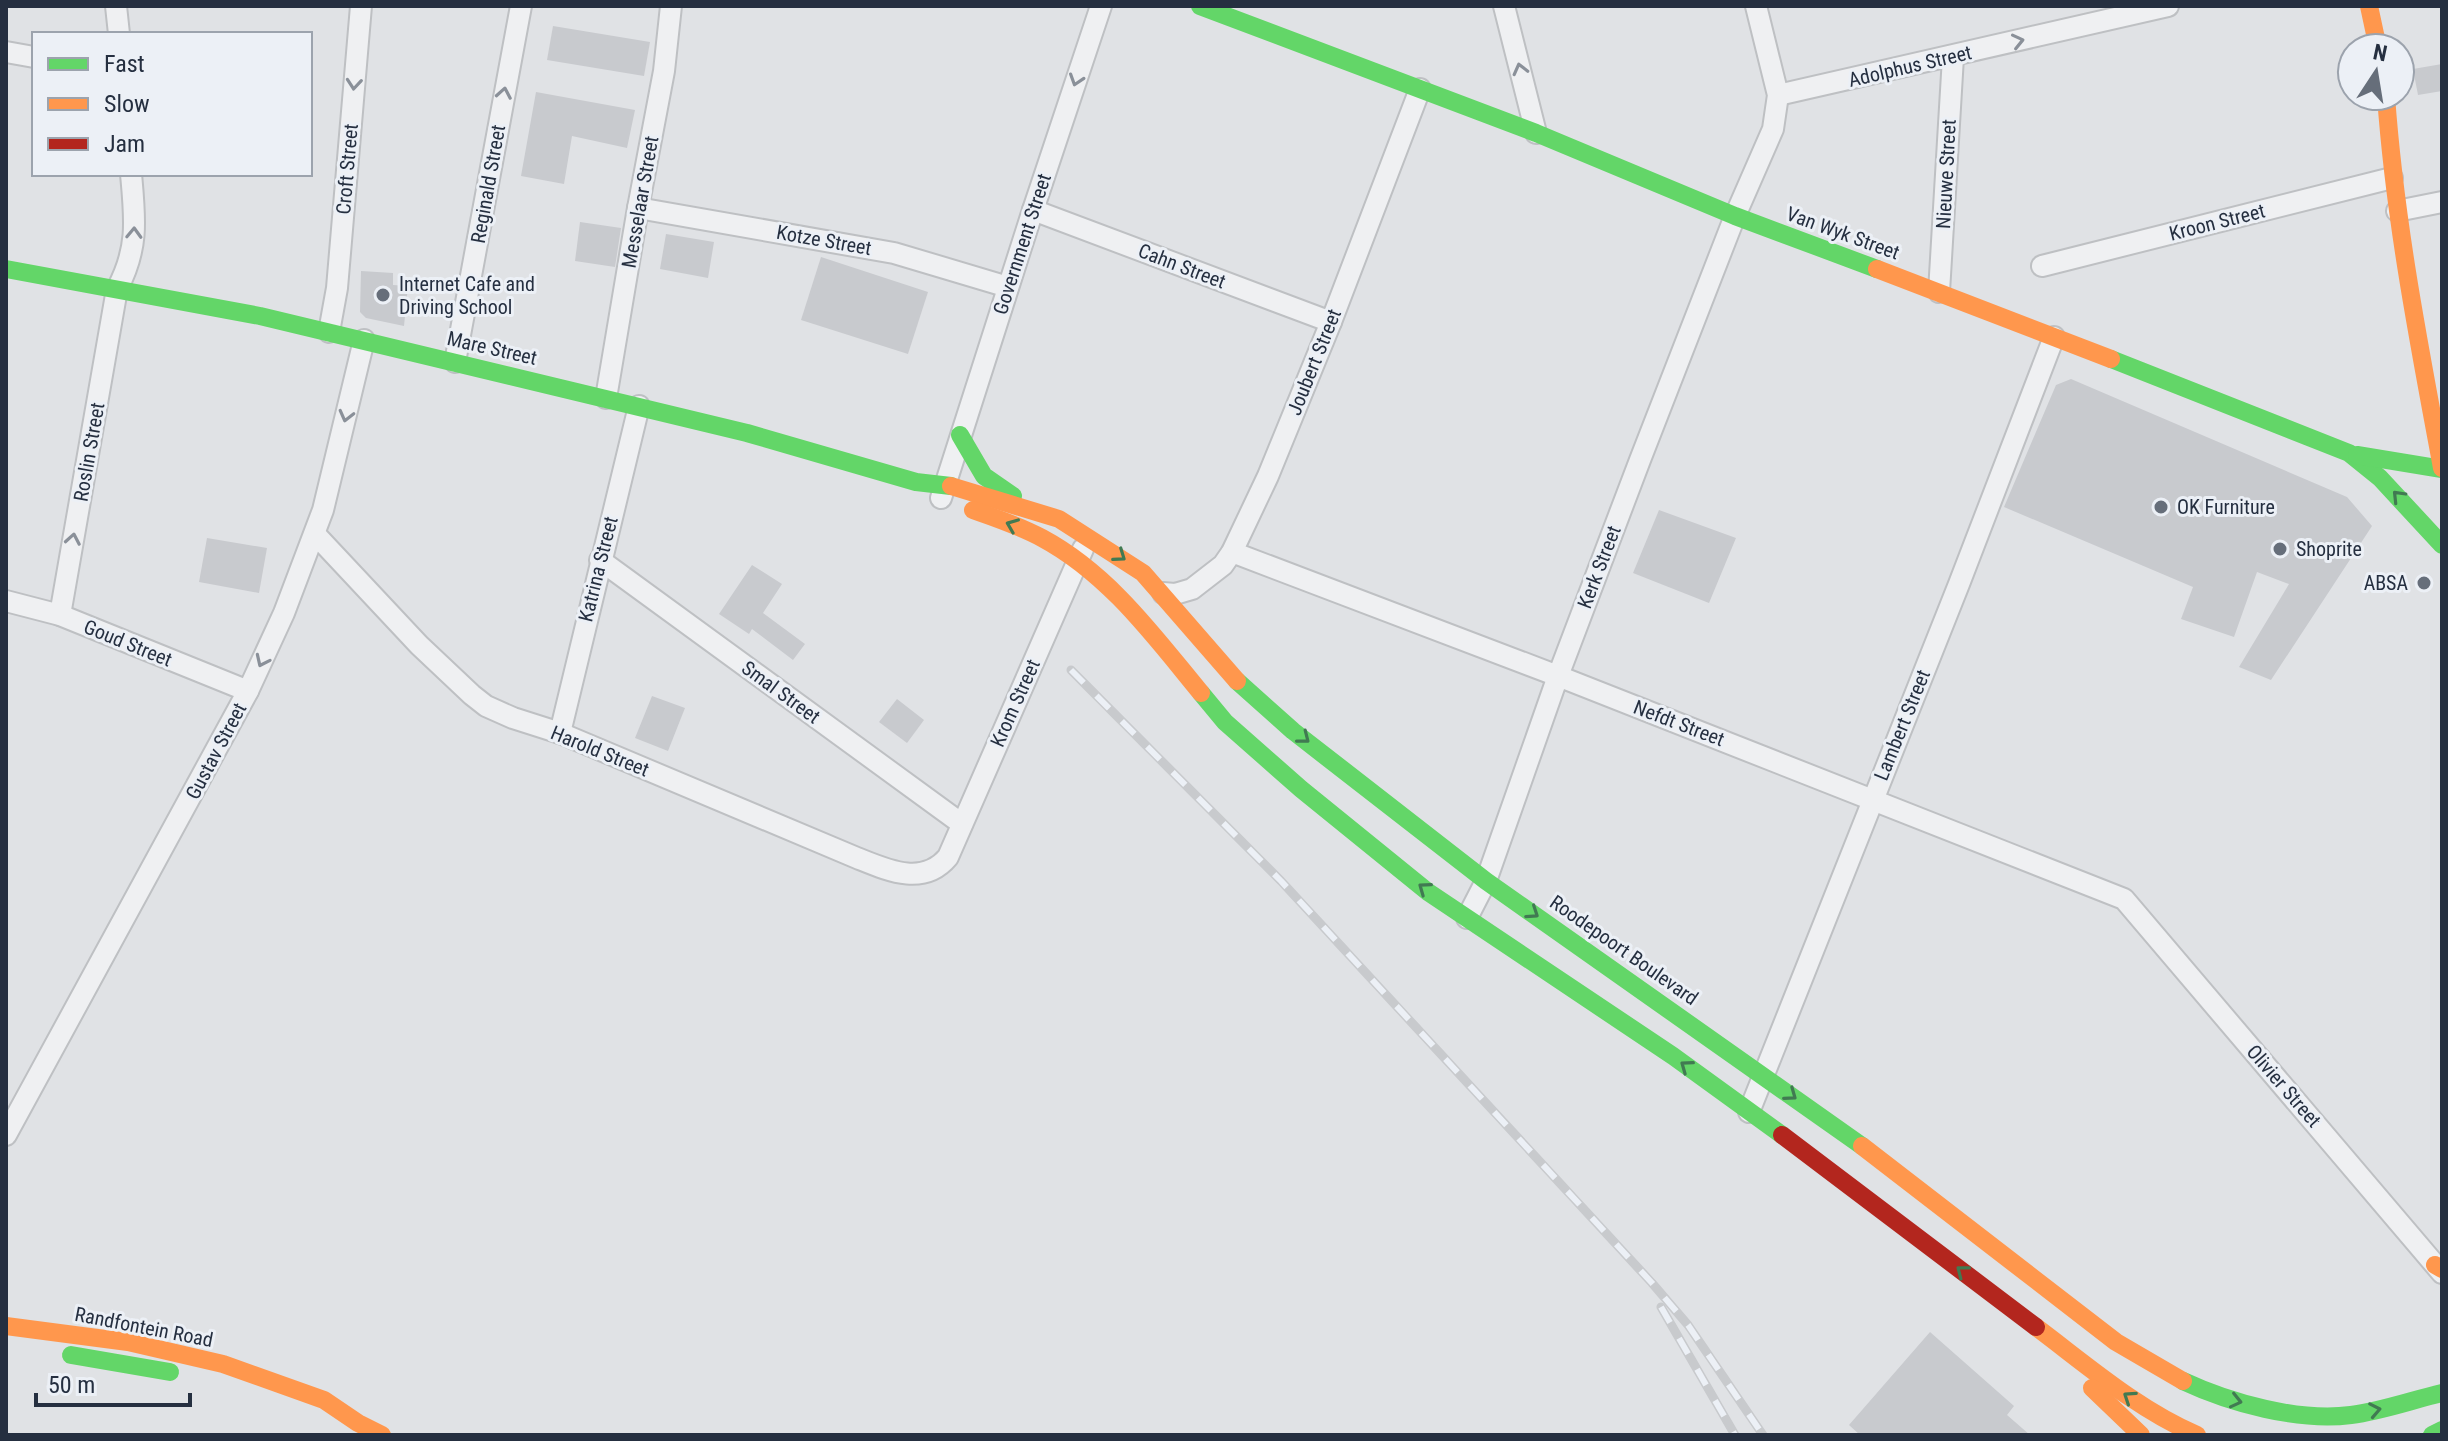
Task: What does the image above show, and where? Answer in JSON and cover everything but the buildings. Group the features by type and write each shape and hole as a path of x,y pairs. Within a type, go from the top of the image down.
{"street":[{"path":"116,6 119,32"},
{"name":"Croft Street","path":"329,332 337,288 361,6"},
{"name":"Reginald Street","path":"455,362 521,6"},
{"name":"Messelaar Street","path":"606,398 664,71 671,6"},
{"name":"Government Street","path":"944,491 1101,6"},
{"name":"Van Wyk Street","path":"1200,6 1536,133 1735,216 1939,292 2349,453 2380,478 2442,545"},
{"path":"1504,6 1536,133"},
{"path":"1735,216 1773,129 1778,95 1756,6"},
{"name":"Adolphus Street","path":"1778,95 2168,6"},
{"path":"2369,6 2375,32"},
{"path":"6,52 32,57"},
{"name":"Nieuwe Street","path":"1939,292 1953,57"},
{"name":"Joubert Street","path":"1163,593 1175,594 1192,589 1223,565 1232,552 1268,476 1331,322 1420,89"},
{"path":"2349,453 2442,469 2397,211 2387,112"},
{"name":"Roslin Street","path":"60,615 117,289 132,256 135,233 131,176"},
{"name":"Kroon Street","path":"2042,266 2392,178"},
{"path":"2397,211 2442,202"},
{"name":"Kotze Street","path":"638,208 894,253 1008,287"},
{"name":"Cahn Street","path":"1033,210 1331,322"},
{"name":"Kerk Street","path":"1467,918 1486,881 1558,676 1735,216"},
{"name":"Mare Street","path":"6,269 364,340 747,433 944,491"},
{"name":"Lambert Street","path":"1749,1112 2054,337"},
{"name":"Gustav Street","path":"6,1135 248,691 284,613 323,510 364,340"},
{"name":"Katrina Street","path":"560,733 639,406"},
{"path":"960,435 984,476 1005,492 1059,519"},
{"path":"944,491 1053,544 1123,599 1225,722 1389,862 1673,1056 1834,1172 2128,1397 2197,1435"},
{"name":"Roodepoort Boulevard","path":"944,491 1059,519 1143,573 1241,686 1293,731 1486,881 1902,1175 2116,1342 2162,1371 2215,1396 2305,1426 2442,1393"},
{"name":"Harold Street","path":"315,534 419,645 486,706 560,733 877,866 910,875 939,867"},
{"name":"Krom Street","path":"939,867 948,857 1076,562 1090,537"},
{"name":"Nefdt Street","path":"1232,552 1558,676 2124,899"},
{"name":"Smal Street","path":"600,560 962,824"},
{"path":"1123,599 1163,593 1172,640 1191,681"},
{"name":"Goud Street","path":"6,601 60,615 248,691"},
{"name":"Olivier Street","path":"2124,899 2440,1269"},
{"path":"2023,1319 2141,1435"},
{"name":"Randfontein Road","path":"6,1326 128,1342 223,1364 324,1400 382,1435"},
{"name":"Randfontein Road","path":"54,1352 226,1382 358,1423"},
{"path":"2432,1435 2442,1430"}],"railway":[{"path":"1071,670 1281,881 1652,1283 1688,1325 1763,1435"},
{"path":"1661,1307 1735,1435"}],"traffic: fast":[{"path":"1200,6 1536,133 1735,216 1877,269"},
{"path":"6,269 260,316 747,433 916,482 951,486"},
{"path":"2111,359 2349,453 2380,478 2442,545"},
{"path":"960,435 984,476 1013,496"},
{"path":"2357,455 2442,469"},
{"path":"1237,681 1293,731 1486,881 1862,1146"},
{"path":"1201,693 1225,722 1301,789 1428,892 1673,1056 1782,1135"},
{"path":"71,1355 170,1372"},
{"path":"2183,1381 2243,1403 2309,1416 2363,1413 2442,1393"},
{"path":"2432,1435 2442,1430"}],"traffic: slow":[{"path":"2369,6 2375,32"},
{"path":"2387,112 2402,236 2442,468"},
{"path":"1877,269 2111,359"},
{"path":"951,486 1059,519 1143,573 1237,681"},
{"path":"973,510 1034,534 1088,569 1129,608 1201,693"},
{"path":"1862,1146 2116,1342 2183,1381"},
{"path":"2435,1265 2442,1269"},
{"path":"6,1326 128,1342 223,1364 324,1400 382,1435"},
{"path":"2036,1327 2133,1400 2197,1435"},
{"path":"2092,1388 2141,1435"}],"traffic: jam":[{"path":"1782,1135 2036,1327"}],"place":[{"name":"Internet Cafe and Driving School","path":"383,295"},
{"name":"OK Furniture","path":"2161,507"},
{"name":"Shoprite","path":"2280,549"},
{"name":"ABSA","path":"2424,583"}]}
